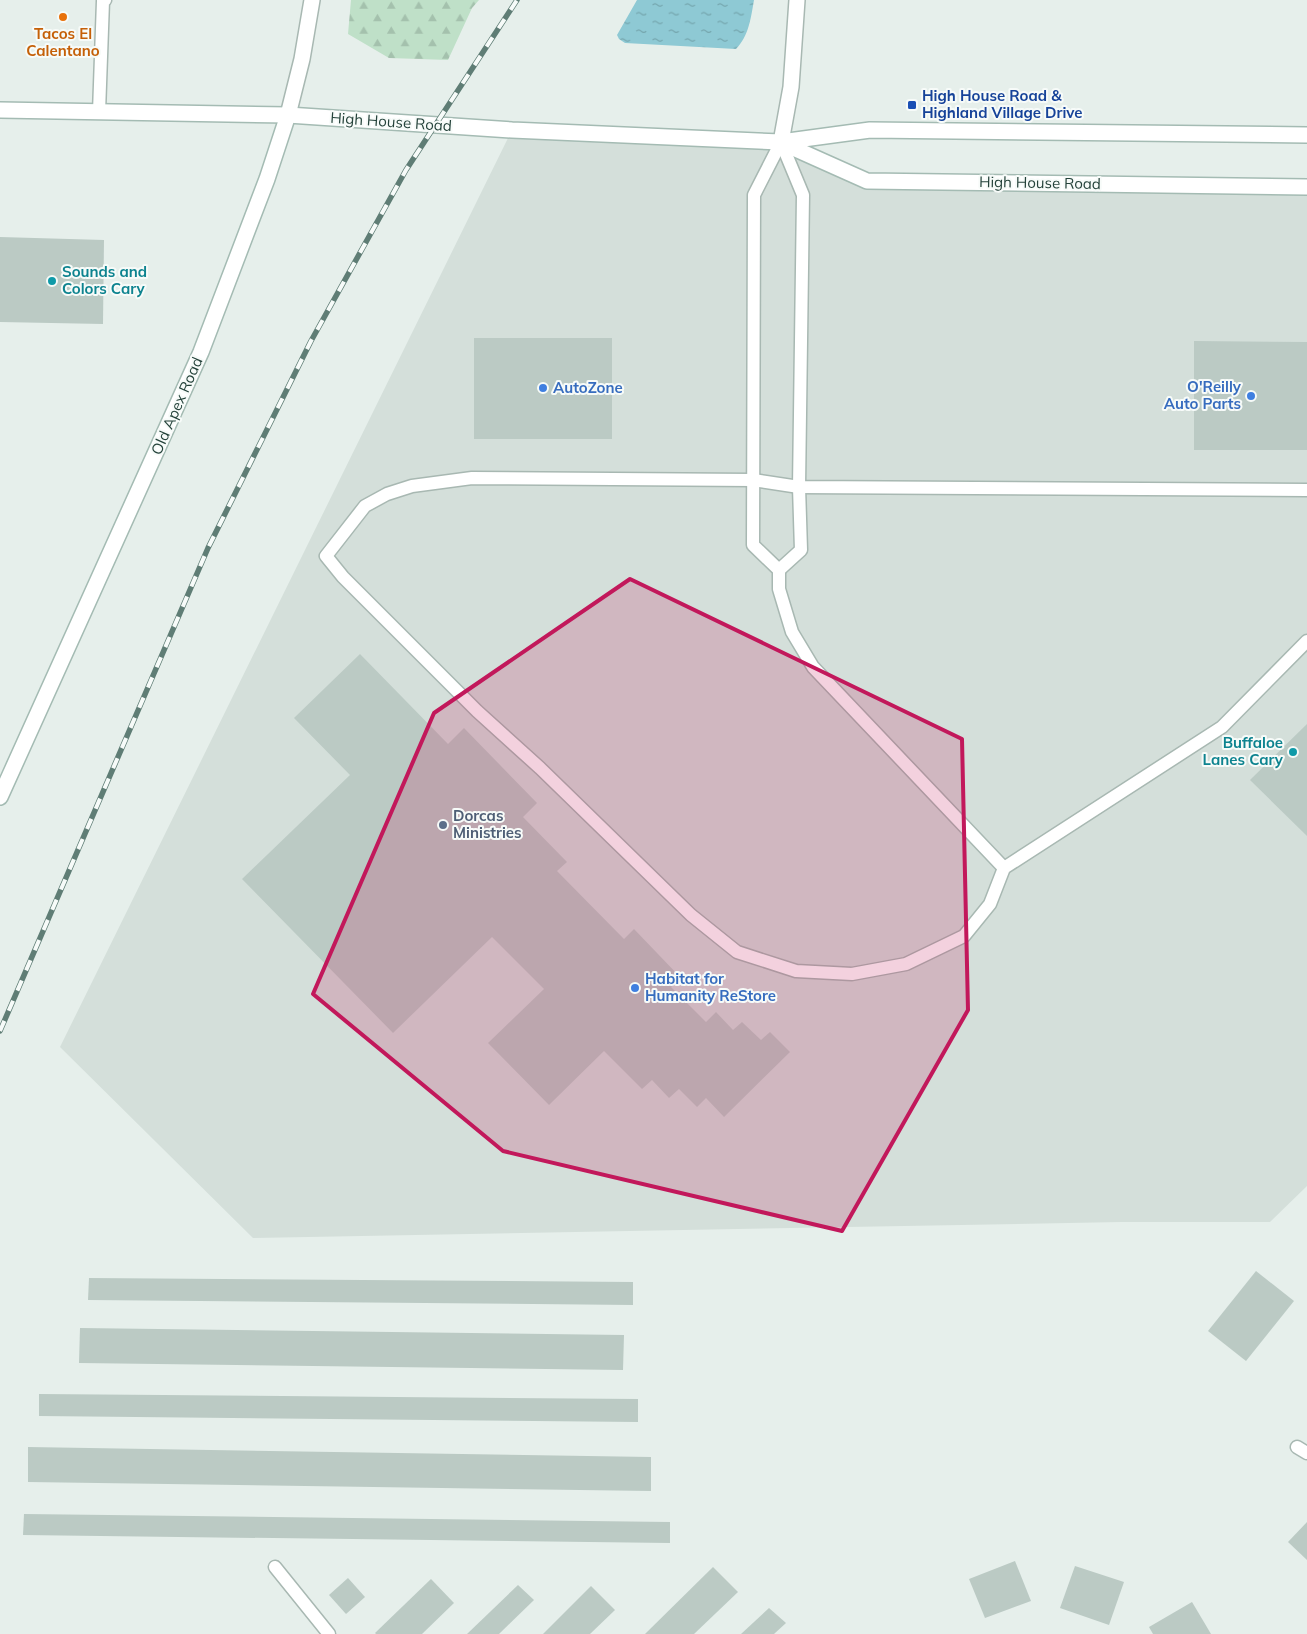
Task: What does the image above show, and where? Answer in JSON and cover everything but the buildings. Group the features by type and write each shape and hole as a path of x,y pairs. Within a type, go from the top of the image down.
{"main road":[{"name":"Old Apex Road","path":"0,797 201,352 267,179 288,115 302,59 312,0"},
{"path":"781,142 791,87 797,0"},
{"name":"High House Road","path":"0,110 288,115 512,130 781,142 870,130 1307,135"},
{"name":"High House Road","path":"781,142 867,181 1307,187"}],"lane":[{"path":"99,112 103,1 105,0"},
{"path":"781,142 754,195 754,545 779,570 779,589 792,632 813,667 1004,868"},
{"path":"779,570 800,550 799,487 803,195 781,142"},
{"path":"1307,490 799,487 754,480 472,478 412,486 387,494 366,506 326,556 343,577 477,711 540,768 691,915 737,952 796,971 852,974 906,964 964,936 990,904 1004,868 1222,727 1307,642"},
{"path":"275,1566 329,1634"}],"highlighted area":[{"path":"630,579 962,739 968,1010 842,1231 503,1151 313,994 434,713"}],"shaded area":[{"path":"512,130 781,142 867,181 1307,190 1307,1186 1270,1222 1121,1222 253,1238 60,1047"}],"green space":[{"path":"351,0 479,0 472,8 448,60 389,58 348,34"}],"water":[{"path":"637,0 754,0 747,32 736,49 625,43 617,35"}],"railway":[{"path":"0,1031 208,548 311,341 406,170 517,0"}],"place":[{"name":"Tacos El Calentano","path":"63,17"},
{"name":"High House Road & Highland Village Drive","path":"912,105"},
{"name":"Sounds and Colors Cary","path":"52,281"},
{"name":"AutoZone","path":"543,388"},
{"name":"O'Reilly Auto Parts","path":"1251,396"},
{"name":"Buffaloe Lanes Cary","path":"1293,752"},
{"name":"Dorcas Ministries","path":"443,825"},
{"name":"Habitat for Humanity ReStore","path":"635,988"}]}
